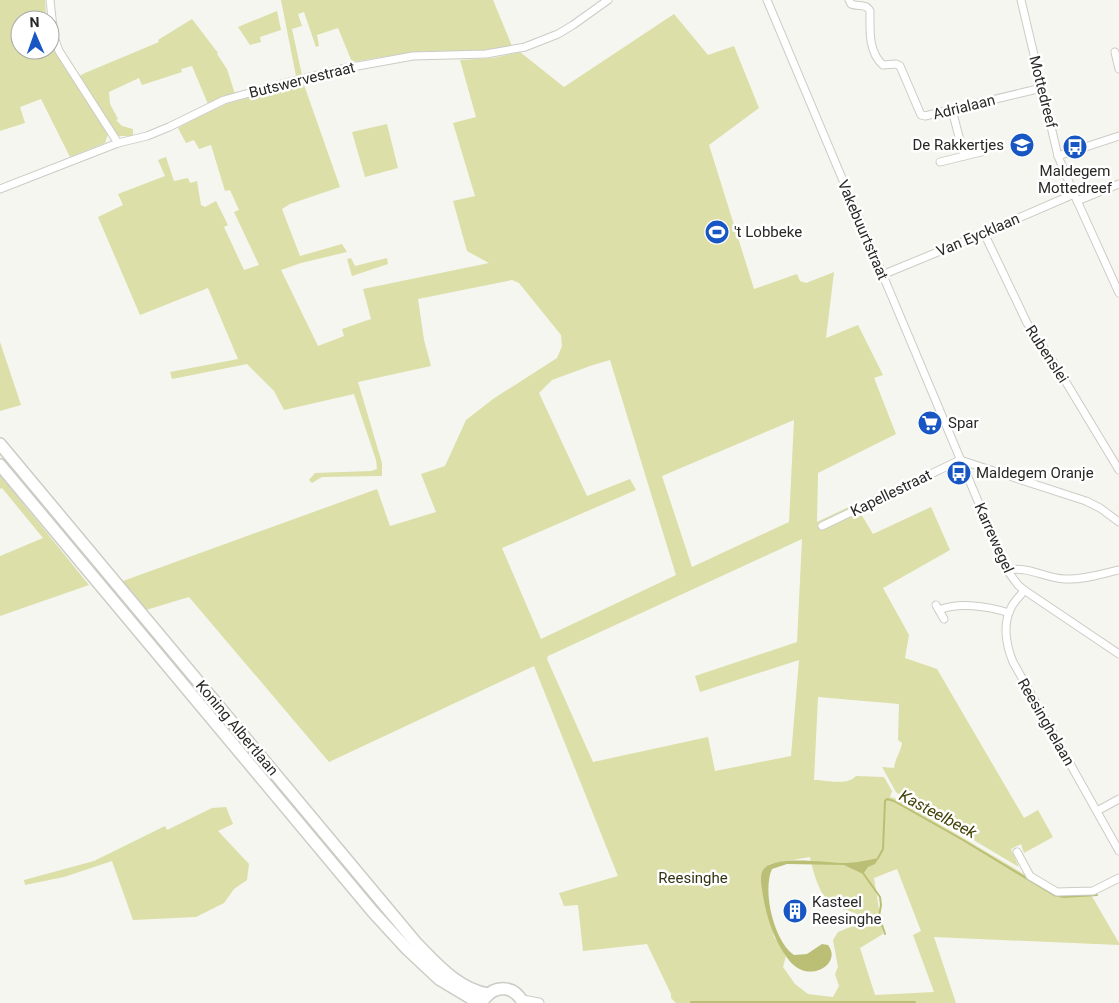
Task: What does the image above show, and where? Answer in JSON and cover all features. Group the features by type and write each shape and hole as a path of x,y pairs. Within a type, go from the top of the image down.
{"main road":[{"name":"Koning Albertlaan","path":"0,444 417,944 451,978 477,991 483,1000"},
{"name":"Koning Albertlaan","path":"0,466 406,949 439,979 483,1000"},
{"path":"483,1000 498,988 509,989 522,1001"}],"street":[{"path":"50,0 54,37 59,51 118,143"},
{"name":"Butswervestraat","path":"0,189 118,143 147,136 224,100 341,69 413,56 486,54 525,47 573,25 608,0"},
{"name":"Vakebuurtstraat","path":"767,0 960,460"},
{"name":"Adrialaan","path":"849,0 853,5 869,8 869,36 878,61 883,64 896,64 900,66 921,115 925,116 952,110 1042,88"},
{"name":"Mottedreef","path":"1021,0 1058,156 1119,293"},
{"path":"1115,52 1119,69"},
{"path":"952,110 964,156"},
{"path":"1058,156 1119,136"},
{"path":"940,162 980,152"},
{"name":"Van Eycklaan","path":"882,275 1075,197 1119,184"},
{"name":"Rubenslei","path":"984,234 1027,323 1058,369 1119,470"},
{"path":"960,460 1086,500 1118,518"},
{"name":"Kapellestraat","path":"822,526 960,460"},
{"name":"Karrewegel","path":"960,460 1007,570 1018,585 1119,654"},
{"path":"1007,570 1022,568 1063,579 1085,578 1119,570"},
{"name":"Reesinghelaan","path":"1024,590 1012,606 1006,626 1006,640 1012,662 1119,851"},
{"path":"944,619 937,608 955,606 1000,610 1009,613"},
{"path":"1097,811 1119,798"},
{"path":"1017,852 1030,876 1057,892 1094,891 1119,878"},
{"path":"522,1001 539,1003"}],"green space":[{"path":"0,0 45,0 46,10 10,10 10,60 60,60 60,55 74,79 159,42 158,40 192,19 218,53 227,69 235,94 208,104 192,66 181,69 182,72 142,85 139,78 109,92 110,104 118,119 116,120 122,126 133,129 133,136 118,136 96,103 108,134 105,143 70,157 41,99 20,107 25,123 0,131"},
{"path":"281,0 493,0 512,46 477,51 407,53 352,62 338,28 317,35 319,46 316,47 304,12 298,14 302,26 292,29 302,75 296,76"},
{"path":"277,11 281,30 260,37 261,42 250,45 238,27"},
{"name":"Reesinghe","path":"674,14 708,55 734,46 759,108 709,145 754,289 797,274 800,281 806,283 834,272 826,338 858,325 883,375 874,378 896,434 818,473 817,522 855,504 873,534 931,507 950,550 883,588 909,635 905,658 937,669 1024,818 1038,810 1053,837 1024,853 1021,844 1011,849 1019,867 896,792 882,767 894,768 902,743 898,740 899,704 818,697 814,780 842,782 856,776 884,777 892,791 890,797 897,799 1019,871 1050,892 1090,893 1119,945 934,937 956,1003 676,1003 671,998 671,994 647,944 583,951 578,905 564,906 559,893 618,876 534,666 329,762 189,597 146,610 123,581 377,489 390,526 436,512 421,474 445,466 466,420 493,399 557,358 562,346 561,335 519,283 512,280 418,299 424,340 431,366 358,382 382,463 382,476 322,477 312,483 309,480 315,473 371,471 377,469 376,460 354,394 284,410 274,391 247,364 172,379 170,372 238,359 208,288 140,315 98,217 123,205 118,194 165,176 158,160 166,157 174,181 188,178 190,183 197,181 201,205 205,207 216,201 228,225 224,227 244,270 259,265 234,212 239,210 230,190 225,191 211,145 199,149 194,140 186,143 178,128 226,104 303,82 340,187 290,204 282,209 300,256 342,244 347,252 281,270 318,346 344,336 342,329 371,319 363,289 489,263 467,251 453,201 475,196 453,123 476,117 460,60 493,58 520,52 564,87","holes":["610,360 676,575 541,639 502,548 636,490 630,479 587,496 539,393 552,380","794,420 789,522 692,567 662,476","802,539 797,642 695,676 700,692 799,660 791,756 715,771 708,737 593,762 547,659 548,656","810,857 815,877 821,891 829,902 834,906 857,914 859,920 853,926 838,932 833,940 838,967 835,974 839,986 833,997 808,994 795,984 783,967 786,956 774,937 763,870 770,864","897,869 921,931 913,935 934,992 875,995 860,948 883,934 874,878"]},
{"path":"387,124 398,168 365,177 352,132"},
{"path":"351,258 355,266 387,258 388,264 352,276 347,259"},
{"path":"0,342 21,405 0,411"},
{"path":"0,475 89,585 0,616 0,556 43,538 2,488 0,489"},
{"path":"226,807 233,824 218,831 249,864 247,880 234,889 224,903 196,917 133,920 112,861 64,877 25,885 24,880 94,861 165,826 167,830 212,808"}],"shaded area":[{"path":"879,858 863,874 844,865 787,864 772,869 769,878 769,902 776,927 787,948 794,955 807,954 822,944 828,945 831,952 831,959 821,969 805,971 796,967 783,952 769,921 762,886 761,876 763,870 769,865 778,862 814,861 845,863"}],"waterway":[{"name":"Kasteelbeek","path":"878,858 883,849 885,801 887,799 894,801 963,840 1054,895 1064,897 1097,895"},
{"name":"Kasteelbeek","path":"863,873 880,897 879,916 885,934"},
{"name":"Kasteelbeek","path":"691,1002 915,1002"}],"place":[{"name":"De Rakkertjes","path":"1022,145"},
{"name":"Maldegem Mottedreef","path":"1075,147"},
{"name":"'t Lobbeke","path":"717,232"},
{"name":"Spar","path":"930,423"},
{"name":"Maldegem Oranje","path":"959,473"},
{"name":"Kasteel Reesinghe","path":"795,911"}]}
